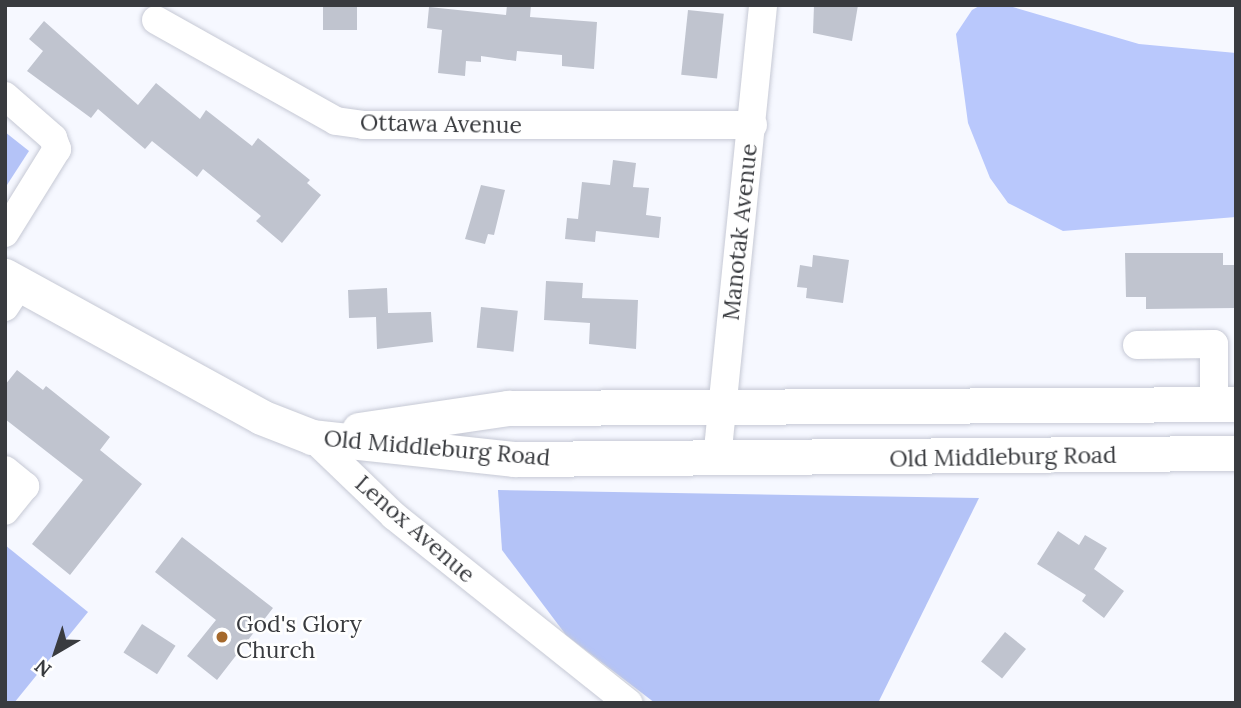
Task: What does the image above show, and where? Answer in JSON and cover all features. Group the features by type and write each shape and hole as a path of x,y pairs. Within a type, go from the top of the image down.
{"main road":[{"name":"Lenox Avenue","path":"10,289 261,417 312,437"},
{"name":"Old Middleburg Road","path":"312,437 508,408 1225,404"},
{"name":"Old Middleburg Road","path":"312,437 514,460 1236,453"}],"street":[{"name":"Manotak Avenue","path":"717,459 720,407 753,125 763,5"},
{"name":"Ottawa Avenue","path":"156,19 336,121 363,125 753,125"},
{"path":"5,96 53,138 57,149 5,233"},
{"path":"1137,345 1225,344 1225,404"},
{"name":"Lenox Avenue","path":"312,437 394,516 628,703"},
{"path":"5,470 25,486 5,511"}],"shaded area":[{"path":"981,5 1006,5 1139,44 1236,53 1236,217 1063,231 1008,203 990,178 968,123 956,34 972,10"},
{"path":"5,132 29,151 5,188"},
{"path":"498,490 979,498 878,703 655,703 566,635 502,550"},
{"path":"5,545 88,612 14,703 5,703"}],"building":[{"path":"323,5 357,5 357,30 323,30"},
{"path":"507,5 531,5 530,17 597,22 594,69 562,66 562,55 517,51 516,61 481,56 481,62 466,61 465,76 438,73 442,30 427,28 429,7 506,15"},
{"path":"814,5 858,5 852,41 813,33"},
{"path":"688,10 724,14 717,78 681,75"},
{"path":"44,21 138,105 156,83 200,119 206,110 252,146 258,138 310,180 307,183 321,195 282,243 256,221 261,216 203,169 197,177 152,141 145,149 98,109 91,118 27,71 43,51 29,39"},
{"path":"613,160 636,163 633,187 649,188 646,215 661,217 659,238 596,231 595,242 565,239 567,218 578,219 582,182 610,185"},
{"path":"481,185 505,190 494,235 488,234 485,244 465,239"},
{"path":"1125,253 1223,253 1223,265 1236,265 1236,308 1146,309 1146,297 1126,297"},
{"path":"813,255 849,260 843,303 806,298 807,288 797,287 800,265 812,267"},
{"path":"546,281 583,283 582,298 638,300 636,349 589,344 590,323 544,320"},
{"path":"387,288 388,313 431,312 433,342 377,349 376,317 349,318 348,290"},
{"path":"481,307 518,311 514,352 477,348"},
{"path":"17,370 43,390 46,386 110,437 100,450 142,484 70,575 32,544 83,480 5,419 5,385"},
{"path":"1058,531 1079,545 1085,535 1107,548 1094,569 1124,591 1104,618 1082,601 1086,595 1037,564"},
{"path":"182,537 273,608 217,680 187,656 216,620 155,572"},
{"path":"142,624 176,646 157,674 123,653"},
{"path":"1005,632 1026,649 1002,679 981,662"}],"place":[{"name":"God's Glory Church","path":"222,637"}]}
